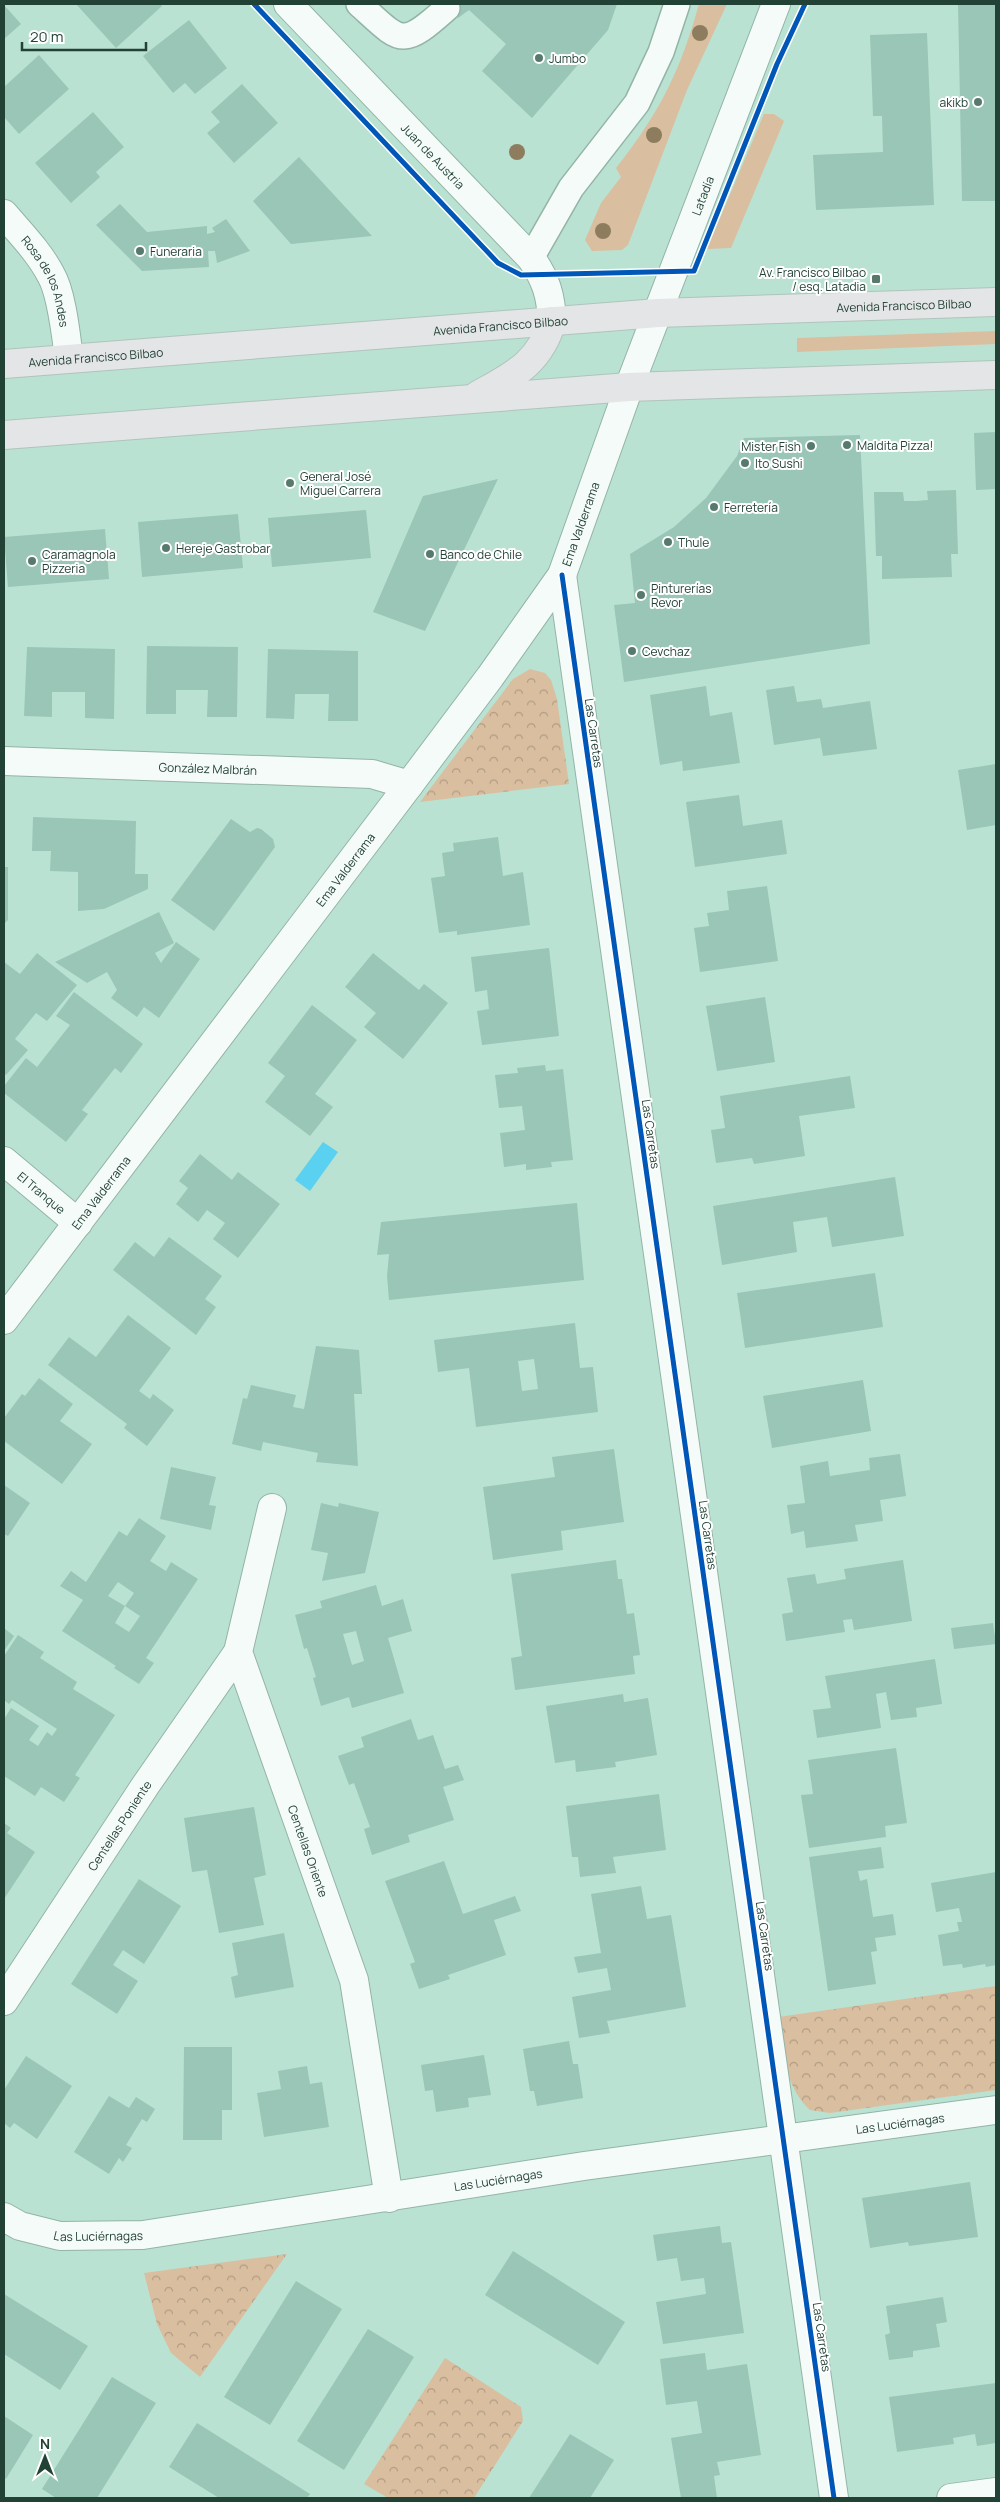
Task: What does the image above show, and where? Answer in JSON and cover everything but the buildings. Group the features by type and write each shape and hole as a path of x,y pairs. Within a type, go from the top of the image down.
{"main road":[{"name":"Avenida Francisco Bilbao","path":"4,364 658,313 996,302"},
{"path":"472,398 514,374 534,357 546,341 552,321"},
{"path":"4,435 629,387 996,375"}],"street":[{"name":"Juan de Austria","path":"288,4 531,258 543,275 551,298 552,321"},
{"name":"Latadía","path":"629,387 776,4"},
{"name":"Rosa de los Andes","path":"4,214 34,247 52,277 64,323 69,358"},
{"name":"Ema Valderrama","path":"4,1320 490,678 562,574 629,387"},
{"name":"Las Carretas","path":"562,574 834,2498"},
{"name":"González Malbrán","path":"4,761 372,774 409,785"},
{"name":"El Tranque","path":"4,1161 78,1223"},
{"path":"238,1652 272,1508"},
{"name":"Centellas Poniente","path":"4,2001 145,1786 238,1652"},
{"name":"Centellas Oriente","path":"238,1652 354,1980 389,2198"},
{"name":"Las Luciérnagas","path":"4,2217 20,2226 60,2236 131,2236 389,2198 584,2166 996,2110"},
{"path":"951,2498 996,2492"}],"lane":[{"path":"359,4 388,30 406,37 417,33 447,8"},
{"path":"531,258 571,188 637,103 661,52 677,4"}],"green space":[{"path":"699,4 727,4 687,90 628,245 622,250 592,251 585,240 601,203 621,177 616,168 645,128 667,90 684,50"},
{"path":"764,114 774,114 784,121 731,248 707,249"},
{"path":"996,331 996,344 797,352 797,338"},
{"path":"530,669 545,673 551,680 557,699 569,784 420,802 513,679"},
{"path":"996,1986 996,2090 830,2113 810,2110 801,2101 786,2067 778,2017"},
{"path":"287,2254 200,2377 171,2353 157,2324 144,2273"},
{"path":"445,2358 521,2407 523,2421 474,2498 388,2498 364,2484"}],"water":[{"path":"323,1142 338,1152 310,1191 295,1180"}],"cycle path":[{"path":"254,4 498,263 521,275 694,271 777,64 805,4"},
{"path":"562,575 834,2498"}],"place":[{"name":"Jumbo","path":"539,58"},
{"name":"akikb","path":"978,102"},
{"name":"Funeraria","path":"140,251"},
{"name":"Av. Francisco Bilbao / esq. Latadia","path":"876,279"},
{"name":"Maldita Pizza!","path":"847,445"},
{"name":"Mister Fish","path":"811,446"},
{"name":"Ito Sushi","path":"745,463"},
{"name":"General José Miguel Carrera","path":"290,483"},
{"name":"Ferretería","path":"714,507"},
{"name":"Thule","path":"668,542"},
{"name":"Hereje Gastrobar","path":"166,548"},
{"name":"Banco de Chile","path":"430,554"},
{"name":"Caramagnola Pizzeria","path":"32,561"},
{"name":"Pinturerías Revor","path":"641,595"},
{"name":"Cevchaz","path":"632,651"}]}
